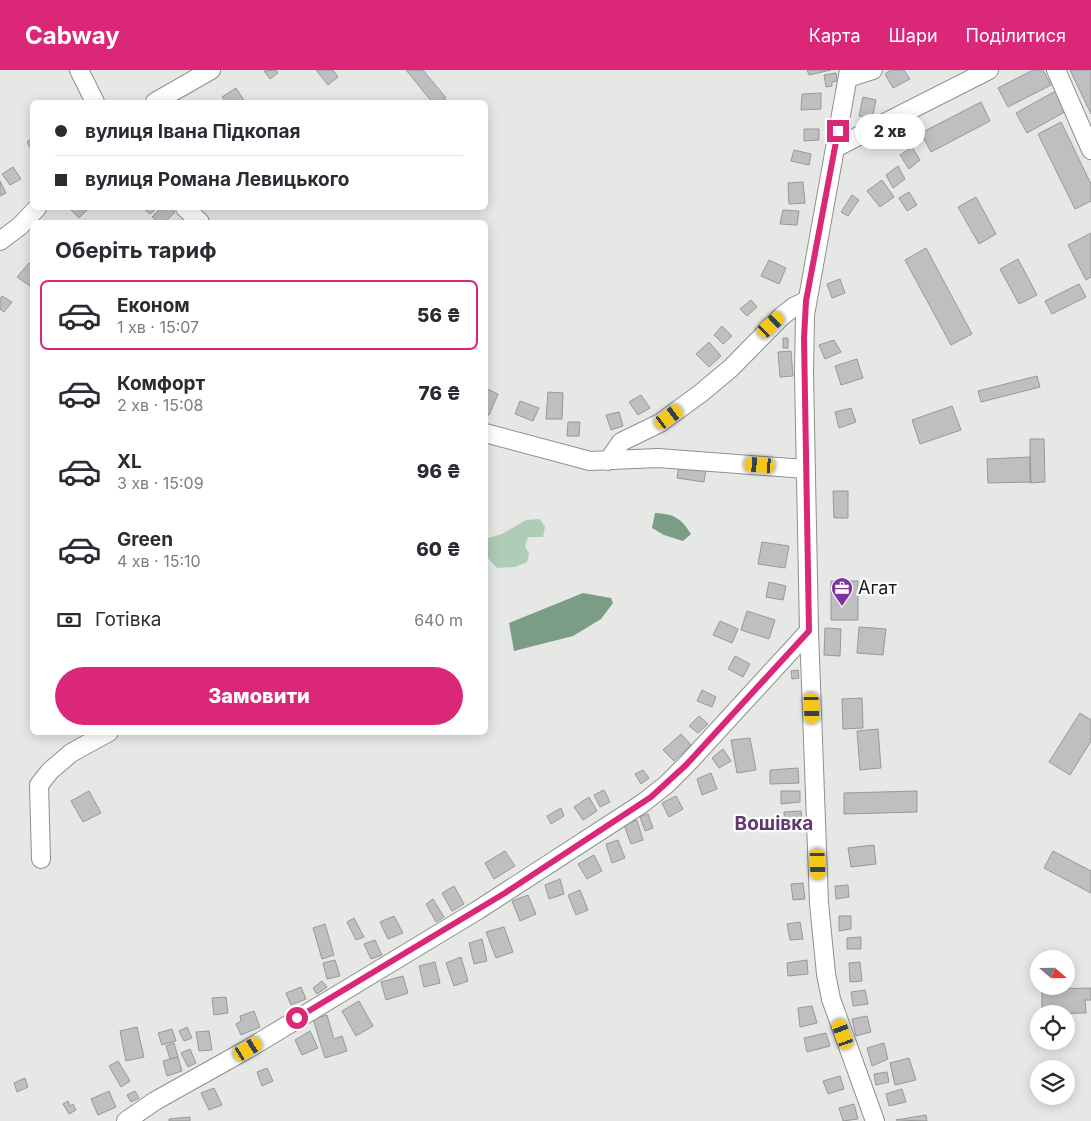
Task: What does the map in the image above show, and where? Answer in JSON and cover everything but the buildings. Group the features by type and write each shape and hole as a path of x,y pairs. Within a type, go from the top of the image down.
{"street":[{"path":"79,70 94,100"},
{"path":"158,100 210,70"},
{"path":"873,70 848,74 806,301 804,338 809,631 820,903 826,974 831,999 875,1121"},
{"path":"835,148 989,70"},
{"path":"1056,70 1091,150"},
{"path":"0,241 20,226 36,210"},
{"path":"187,210 198,220"},
{"path":"608,461 621,442 660,423 701,393 730,368 782,316 795,306 806,301"},
{"path":"488,434 590,461 658,458 805,469"},
{"path":"126,1121 150,1104 248,1049 478,910 643,803 680,771 809,631"},
{"path":"41,859 39,785 50,771 71,753 104,735"}],"shaded area":[{"path":"655,513 667,514 676,518 684,524 691,534 683,541 664,535 652,528"},
{"path":"540,519 545,527 543,537 528,537 525,546 529,554 527,562 515,567 497,568 488,558 488,538 502,534 526,520"},
{"path":"583,593 611,598 613,603 601,619 573,636 514,651 509,623"}],"place":[{"name":"Агат","path":"842,607"}],"district":[{"name":"Вошівка","path":"774,823"}],"route":[{"path":"297,1018 533,876 651,797 686,765 809,631 805,450 804,338 806,301 838,131"}]}
